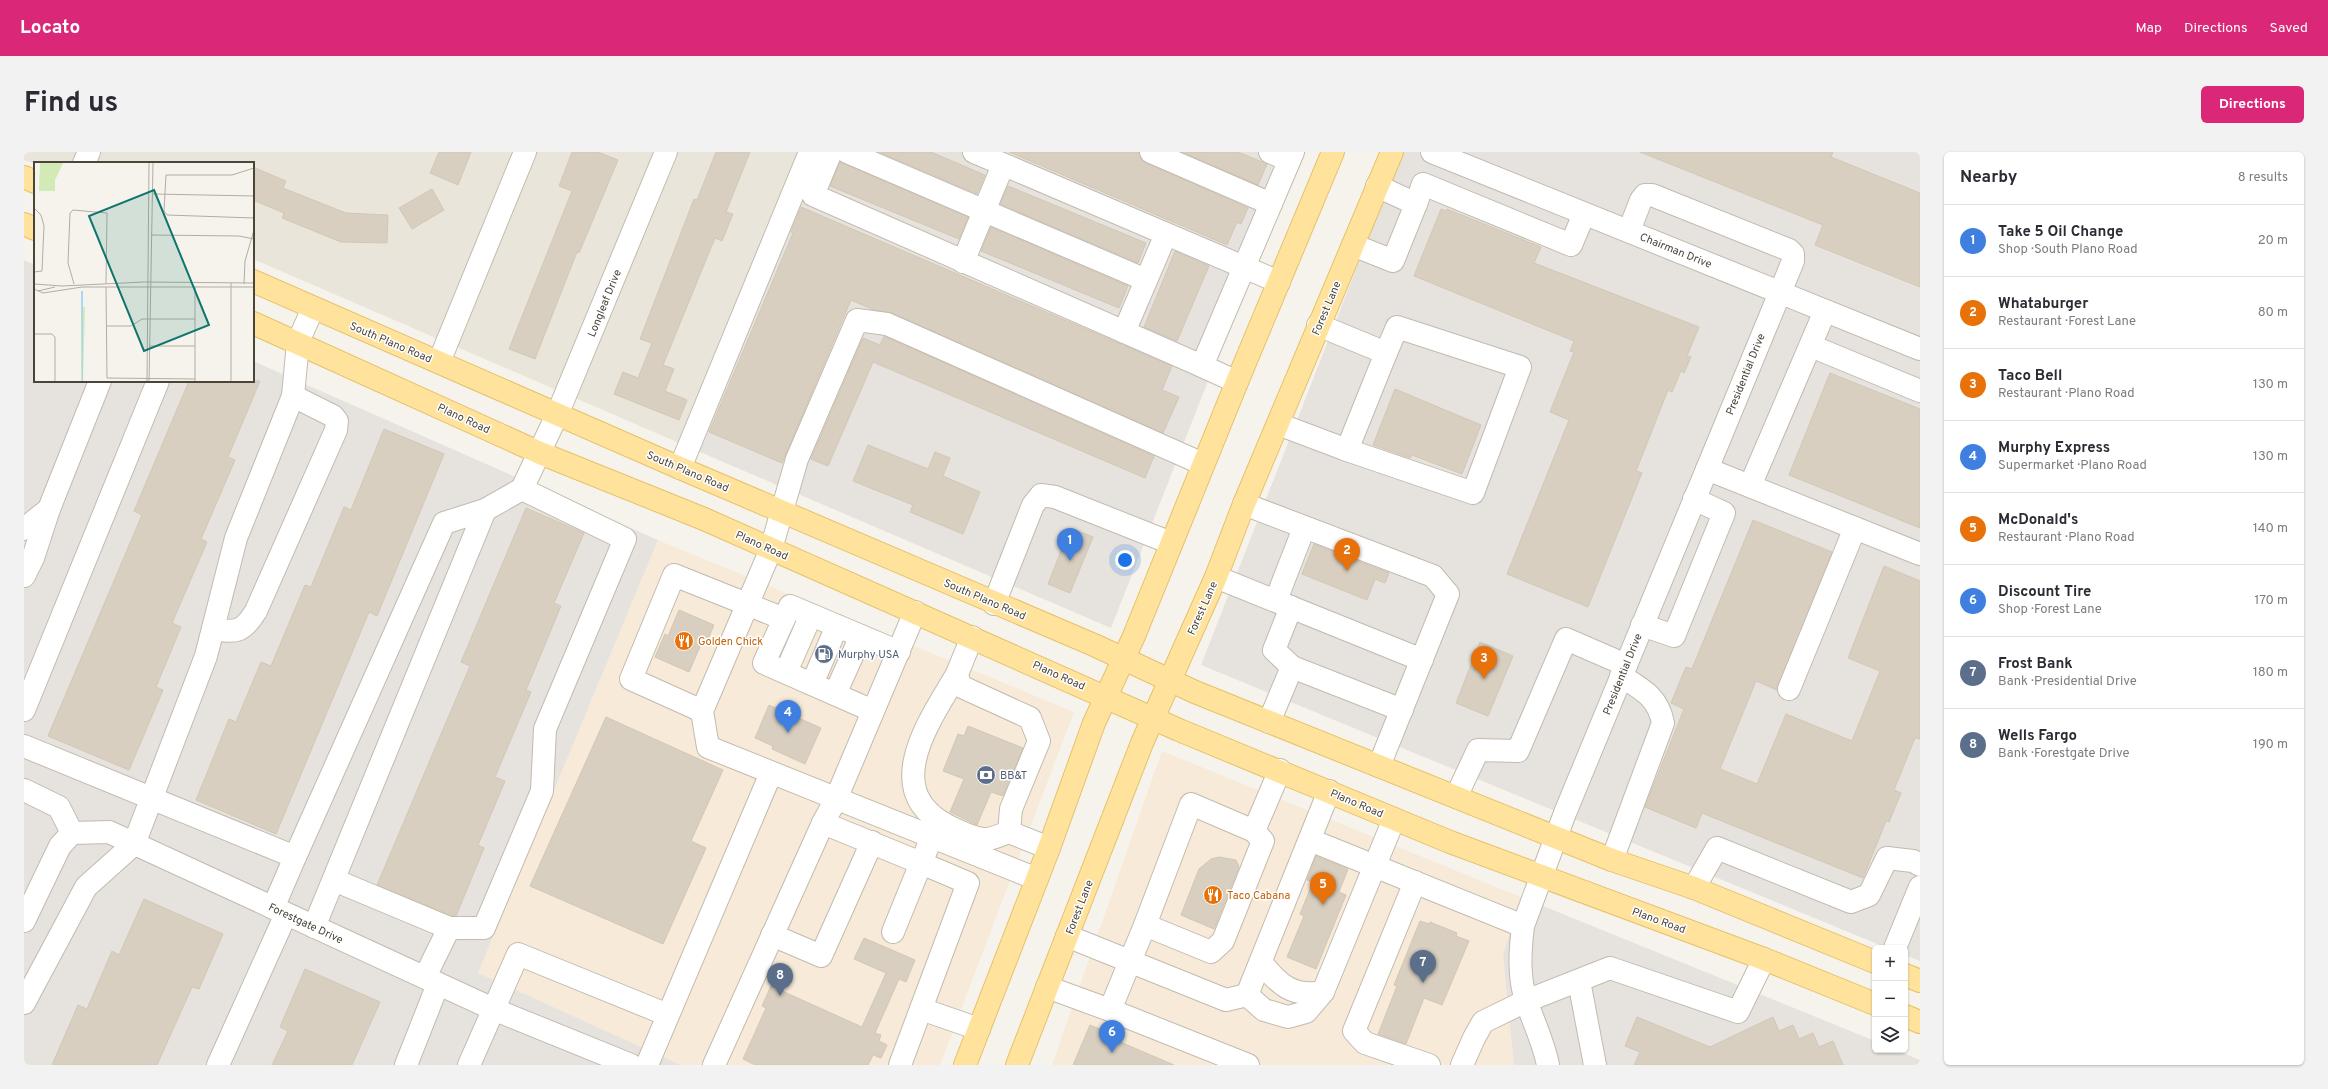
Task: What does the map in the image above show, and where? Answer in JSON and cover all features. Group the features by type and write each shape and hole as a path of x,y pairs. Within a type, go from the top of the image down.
{"main road":[{"path":"965,1065 1049,848 1094,723 1124,659 1203,464 1333,152"},
{"name":"Forest Lane","path":"1017,1065 1154,718 1216,577 1244,504 1318,325 1392,152"},
{"path":"24,177 34,182"},
{"path":"24,224 34,228"},
{"name":"South Plano Road","path":"254,281 557,415 1124,659"},
{"name":"Plano Road","path":"254,323 298,342 540,453 704,519 1154,718 1394,819 1540,877 1764,959 1872,1001"},
{"path":"1124,659 1171,681 1269,722 1612,860 1694,888 1872,961"},
{"path":"1908,976 1920,981"},
{"path":"1908,1017 1920,1022"}],"street":[{"path":"84,162 89,152"},
{"path":"439,362 525,152"},
{"name":"Longleaf Drive","path":"522,489 557,415 666,152"},
{"path":"680,468 810,152"},
{"path":"832,152 813,195 1237,382"},
{"path":"847,152 984,212 1146,280"},
{"path":"974,152 1279,282"},
{"path":"1151,152 1271,204"},
{"name":"Chairman Drive","path":"1432,152 1920,349"},
{"path":"1202,366 1271,204 1284,155"},
{"path":"964,262 1003,164"},
{"path":"1352,245 1393,261 1423,184 1571,245 1584,214"},
{"path":"1377,186 1416,204"},
{"name":"Presidential Drive","path":"1548,1065 1526,1001 1521,976 1520,945 1523,926 1555,837 1793,260 1793,254 1789,250 1652,195 1645,195 1641,200 1629,232"},
{"path":"1124,332 1166,234"},
{"path":"24,1003 86,887 134,844 206,656 236,538 293,396 298,342 313,308"},
{"path":"1750,486 1825,311"},
{"path":"1037,879 708,747 702,711 771,549 783,512 797,459 857,320 888,324 1203,464"},
{"path":"1318,325 1386,353"},
{"path":"1278,424 1347,450 1473,493 1520,368 1397,327 1347,450"},
{"path":"1811,346 1920,391"},
{"path":"24,576 33,558 49,509 100,382"},
{"path":"24,710 158,382"},
{"path":"213,629 230,632 243,628 256,611 336,430 337,421 333,416 293,396"},
{"path":"1707,469 1920,554"},
{"path":"218,1065 280,911 295,857 444,523 485,510 522,489 625,539 545,729 542,791 484,928 449,928 334,880"},
{"path":"994,604 1033,505 1041,495 1055,497 1171,544"},
{"path":"1642,625 1674,636 1724,513 1694,499"},
{"path":"1244,504 1433,576 1448,594 1379,766"},
{"path":"24,529 49,509"},
{"path":"314,927 485,510"},
{"path":"1304,528 1284,604 1274,650 1292,667 1402,710"},
{"path":"1789,689 1855,528"},
{"path":"702,711 631,679 674,575 784,619"},
{"path":"1216,577 1422,660"},
{"path":"873,711 764,663 790,606 899,652"},
{"path":"717,1064 772,935 823,823 836,799 916,612"},
{"path":"786,672 811,615"},
{"path":"812,684 837,626"},
{"path":"835,694 861,636"},
{"path":"972,637 958,674 921,735 911,778 919,799 937,820 965,834 988,839 1009,832 1049,848"},
{"path":"1456,797 1478,750 1518,752 1566,639 1623,670 1648,693 1660,710 1663,723 1612,860"},
{"path":"1269,722 1292,667"},
{"path":"958,674 960,686 1030,718 1039,741 1011,809 1009,832"},
{"path":"24,746 151,800 295,857"},
{"path":"1254,831 1280,770"},
{"path":"647,1065 771,773"},
{"path":"24,790 59,807 72,833 60,846 24,921"},
{"path":"1247,995 1329,791"},
{"path":"1110,1010 1145,926 1191,804 1254,831 1263,841 1223,941 1211,952 1145,926"},
{"path":"1247,995 1264,1010 1288,1017 1306,1012 1323,992 1394,819"},
{"path":"823,823 968,883 900,1065"},
{"name":"Forestgate Drive","path":"72,833 109,832 494,1009 631,1065"},
{"path":"893,932 932,837"},
{"path":"1310,840 1376,865 1523,926"},
{"path":"772,935 821,956 872,842"},
{"path":"1694,888 1717,848 1850,902 1869,895 1887,858 1913,861 1920,865"},
{"path":"1415,882 1354,1031 1365,1043 1429,1065"},
{"path":"1895,945 1920,887"},
{"path":"406,1065 431,980 449,928"},
{"path":"1068,936 1130,963 1226,1000 1247,995"},
{"path":"469,1065 518,954 668,1015"},
{"path":"1462,1065 1483,1022 1526,1001 1610,968 1738,1012 1764,959"},
{"path":"1261,962 1274,978 1289,989 1309,995 1323,992"},
{"path":"1580,980 1595,1065"},
{"path":"1047,986 1248,1065"},
{"path":"921,1009 979,1029"}],"shaded area":[{"path":"24,152 816,152 693,449 254,259 254,162 34,162 34,164 24,160"},
{"path":"816,152 1298,152 1111,628 693,449"},
{"path":"1402,152 1920,152 1920,961 1908,956 1908,945 1880,945 1201,665"},
{"path":"24,260 34,265 34,382 254,382 254,361 658,540 478,973 681,1065 24,1065"},
{"path":"658,540 1074,712 940,1065 681,1065 478,973"},
{"path":"1162,751 1521,897 1503,955 1514,1065 1052,1065"},
{"path":"1521,897 1872,1040 1872,1053 1903,1053 1920,1060 1920,1065 1514,1065 1503,955"}],"building":[{"path":"439,152 471,152 458,185 430,173"},
{"path":"572,152 598,152 618,160 579,253 577,252 535,359 509,349 572,191 559,186"},
{"path":"716,152 750,152 726,212 733,214 722,241 715,238 663,365 674,369 665,391 687,400 679,420 614,394 623,372 638,378 652,343 640,339 694,199 697,200"},
{"path":"879,152 931,152 985,175 977,194"},
{"path":"1009,152 1139,152 1141,159 1146,163 1248,208 1241,224 1237,222 1227,245"},
{"path":"1182,152 1238,152 1267,164 1258,185"},
{"path":"1640,152 1833,152 1831,157 1920,193 1920,287 1815,245 1823,225"},
{"path":"840,162 968,217 959,239 830,186"},
{"path":"254,167 286,181 283,188 346,213 388,215 387,243 341,242 282,218 284,213 254,200"},
{"path":"1008,186 1146,243 1138,263 1000,204"},
{"path":"432,189 444,210 412,229 399,208"},
{"path":"801,207 1172,366 1162,390 1179,397 1163,433 892,313 874,310 851,300 782,463 709,432 793,233 791,232"},
{"path":"1441,209 1446,211 1447,209 1541,247 1534,263 1699,327 1687,356 1691,357 1684,373 1681,371 1672,392 1668,390 1636,471 1642,473 1588,607 1507,574 1569,420 1550,412 1574,352 1570,351 1574,341 1414,276"},
{"path":"991,227 1128,286 1119,308 981,251"},
{"path":"1175,251 1209,266 1177,341 1144,327"},
{"path":"884,336 1154,456 1145,478 873,362 828,466 811,459 863,338 880,345"},
{"path":"1830,373 1920,409 1920,528 1789,475"},
{"path":"260,381 228,457 235,460 201,539 207,542 172,623 181,627 156,687 163,690 129,770 48,736 142,515 134,511 189,382"},
{"path":"1395,389 1481,425 1462,474 1412,455 1410,458 1373,445"},
{"path":"384,429 444,454 377,616 369,612 276,834 196,800 229,719 236,722 261,662 271,666 305,585 311,587 344,507 351,510"},
{"path":"868,445 928,469 935,452 950,458 943,476 980,492 963,534 910,512 913,505 853,481"},
{"path":"526,508 584,533 554,603 561,606 526,690 531,692 495,777 505,781 478,845 484,848 456,916 452,916 377,885 470,666 461,662"},
{"path":"1753,520 1832,552 1777,690 1756,681 1720,769 1757,784 1786,714 1852,741 1880,671 1848,658 1884,566 1920,581 1920,739 1915,738 1894,790 1901,793 1889,822 1886,821 1863,878 1702,813 1696,828 1645,807 1684,709 1671,703 1686,667 1692,669"},
{"path":"1070,528 1093,537 1070,593 1048,584"},
{"path":"1314,544 1389,573 1385,583 1375,579 1367,600 1302,574"},
{"name":"Golden Chick","path":"679,610 714,625 706,644 702,642 689,672 655,657 665,634 668,636"},
{"path":"1480,642 1513,656 1488,716 1456,703"},
{"path":"769,705 821,728 805,764 772,749 773,746 755,738"},
{"path":"606,717 723,770 691,841 706,848 663,944 530,886"},
{"name":"BB&T","path":"968,726 1023,748 1003,796 991,792 977,825 950,812 964,779 943,771 958,734 964,736"},
{"path":"1316,856 1348,869 1339,892 1346,895 1316,969 1287,957 1304,916 1300,914 1313,882 1307,880"},
{"name":"Taco Cabana","path":"1219,857 1236,860 1239,867 1214,929 1181,915 1199,869 1211,859"},
{"path":"144,899 223,934 199,989 192,987 157,1065 52,1065 78,1005 87,1009 112,951 119,955"},
{"path":"1420,921 1429,924 1430,922 1457,933 1456,936 1469,941 1442,1005 1424,998 1406,1044 1378,1034 1397,986 1394,985"},
{"path":"864,938 915,960 906,982 899,979 875,1033 881,1035 879,1041 887,1045 881,1058 873,1055 868,1065 755,1065 743,1059 766,1008 762,1006 771,986 862,1027 886,973 854,959"},
{"path":"305,969 380,1002 352,1065 272,1065 288,1031 280,1027"},
{"path":"1637,1017 1710,1047 1773,1017 1779,1031 1793,1025 1799,1039 1813,1033 1819,1047 1833,1041 1843,1065 1634,1065 1640,1052 1625,1046"},
{"path":"1090,1025 1120,1037 1118,1041 1174,1065 1073,1065"}],"place":[{"name":"Take 5 Oil Change","path":"1070,561"},
{"name":"Whataburger","path":"1347,571"},
{"name":"Golden Chick","path":"684,641"},
{"name":"Murphy USA","path":"824,654"},
{"name":"Taco Bell","path":"1484,679"},
{"name":"Murphy Express","path":"788,733"},
{"name":"BB&T","path":"986,775"},
{"name":"Taco Cabana","path":"1213,895"},
{"name":"McDonald's","path":"1323,905"},
{"name":"Frost Bank","path":"1423,983"},
{"name":"Wells Fargo","path":"780,996"},
{"name":"Discount Tire","path":"1112,1053"}]}
